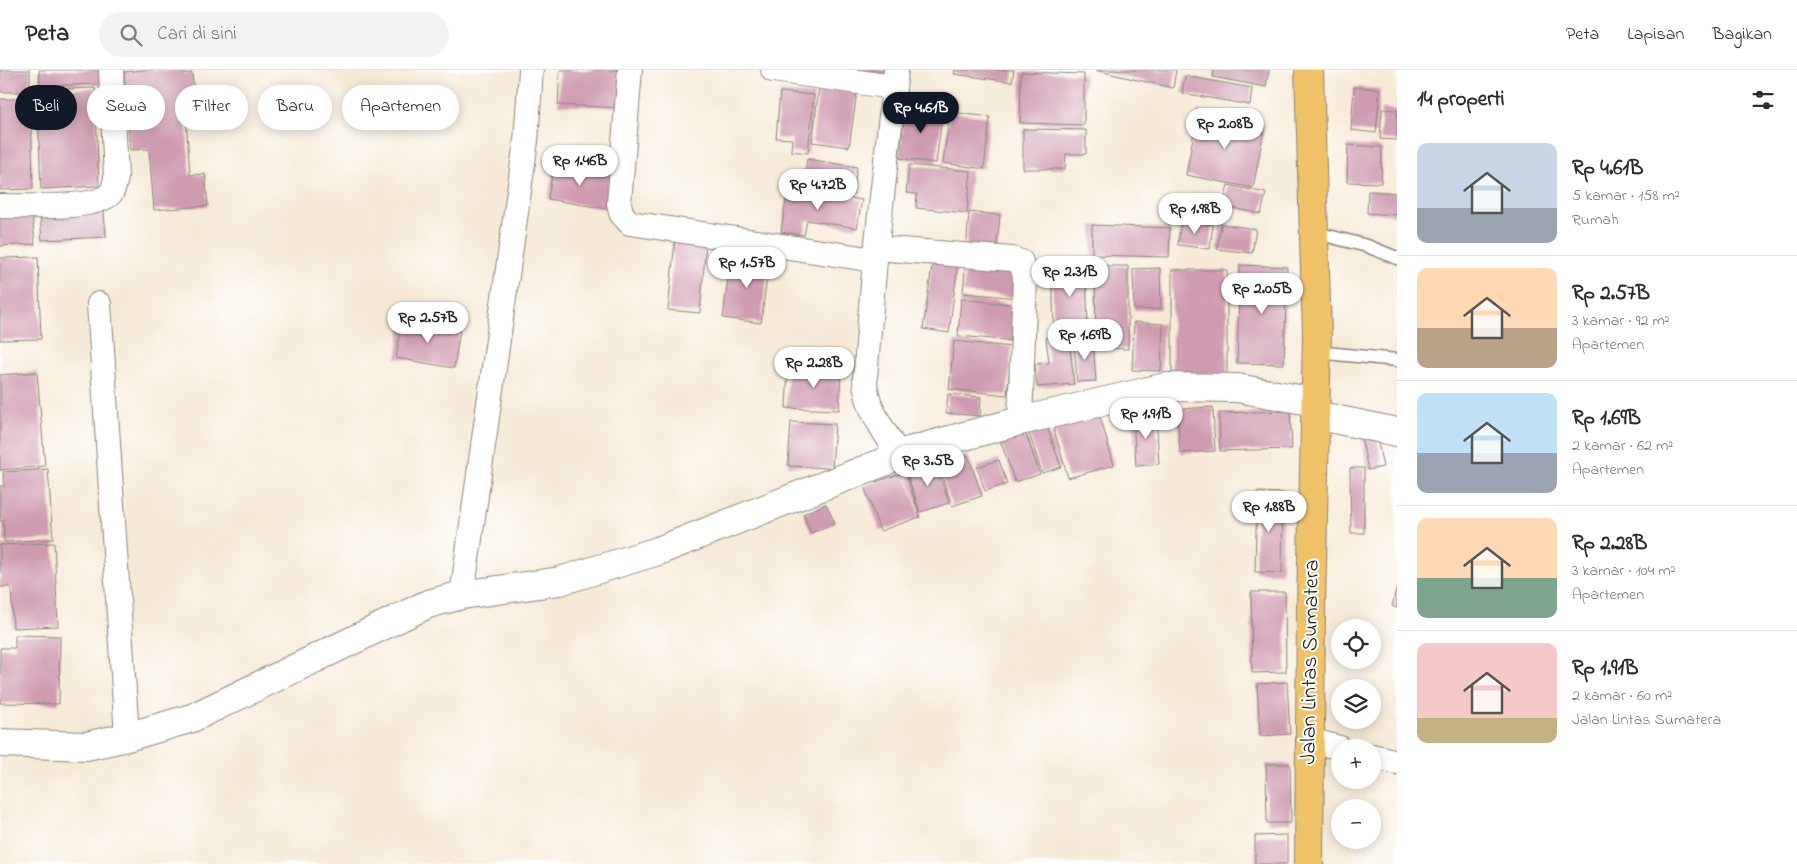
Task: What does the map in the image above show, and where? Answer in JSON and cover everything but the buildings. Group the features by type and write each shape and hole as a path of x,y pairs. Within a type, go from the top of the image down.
{"highway":[{"name":"Jalan Lintas Sumatera","path":"1309,70 1316,352 1309,864"}],"street":[{"path":"0,206 88,203 104,199 112,192 116,178 111,70"},
{"path":"462,595 526,141 531,70"},
{"path":"630,70 619,203 621,213 630,223 876,254 1012,259 1021,262 1025,276 1020,421"},
{"path":"773,70 895,79 876,254 865,392 869,405 898,454"},
{"path":"99,304 127,737"},
{"path":"0,743 86,746 127,737 192,718 428,604 462,595 560,581 658,551 884,462 898,454 1020,421 1166,387 1237,388 1397,432"},
{"path":"1310,740 1331,746"},
{"path":"1381,758 1397,762"}],"lane":[{"path":"1313,232 1367,246 1397,258"},
{"path":"1316,352 1397,360"}]}
